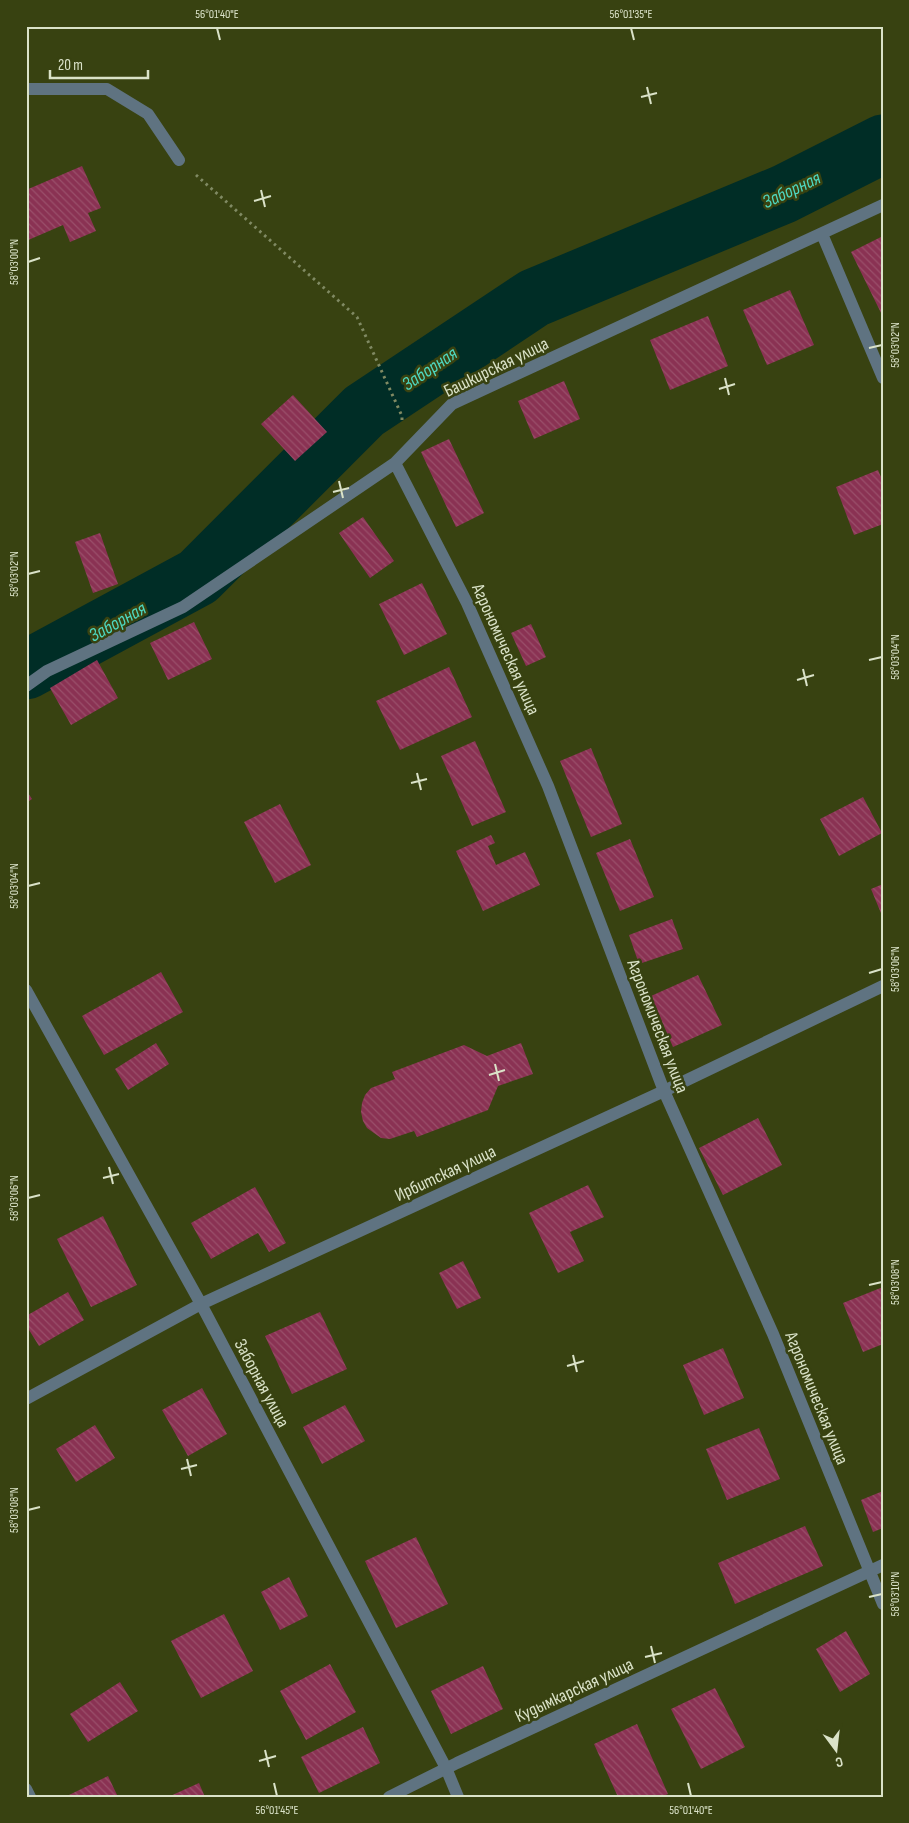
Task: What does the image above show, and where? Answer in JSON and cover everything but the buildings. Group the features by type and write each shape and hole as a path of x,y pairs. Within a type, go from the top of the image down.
{"street":[{"path":"26,89 107,89 148,114 179,160"},
{"name":"Башкирская улица","path":"26,686 47,671 183,607 395,463 452,404 883,205"},
{"path":"822,234 883,378"},
{"name":"Агрономическая улица","path":"395,463 467,604 548,786 664,1092 773,1334 883,1604"},
{"name":"Ирбитская улица","path":"26,1399 201,1304 664,1092 883,986"},
{"name":"Заборная улица","path":"26,990 201,1304 446,1768 458,1797"},
{"name":"Кудымкарская улица","path":"389,1797 446,1768 868,1570 883,1565"},
{"path":"26,1789 30,1797"}],"path":[{"path":"179,160 358,317 402,416 401,425"}],"waterway":[{"name":"Заборная","path":"26,670 198,577 364,411 534,298 784,194 883,144"}]}
